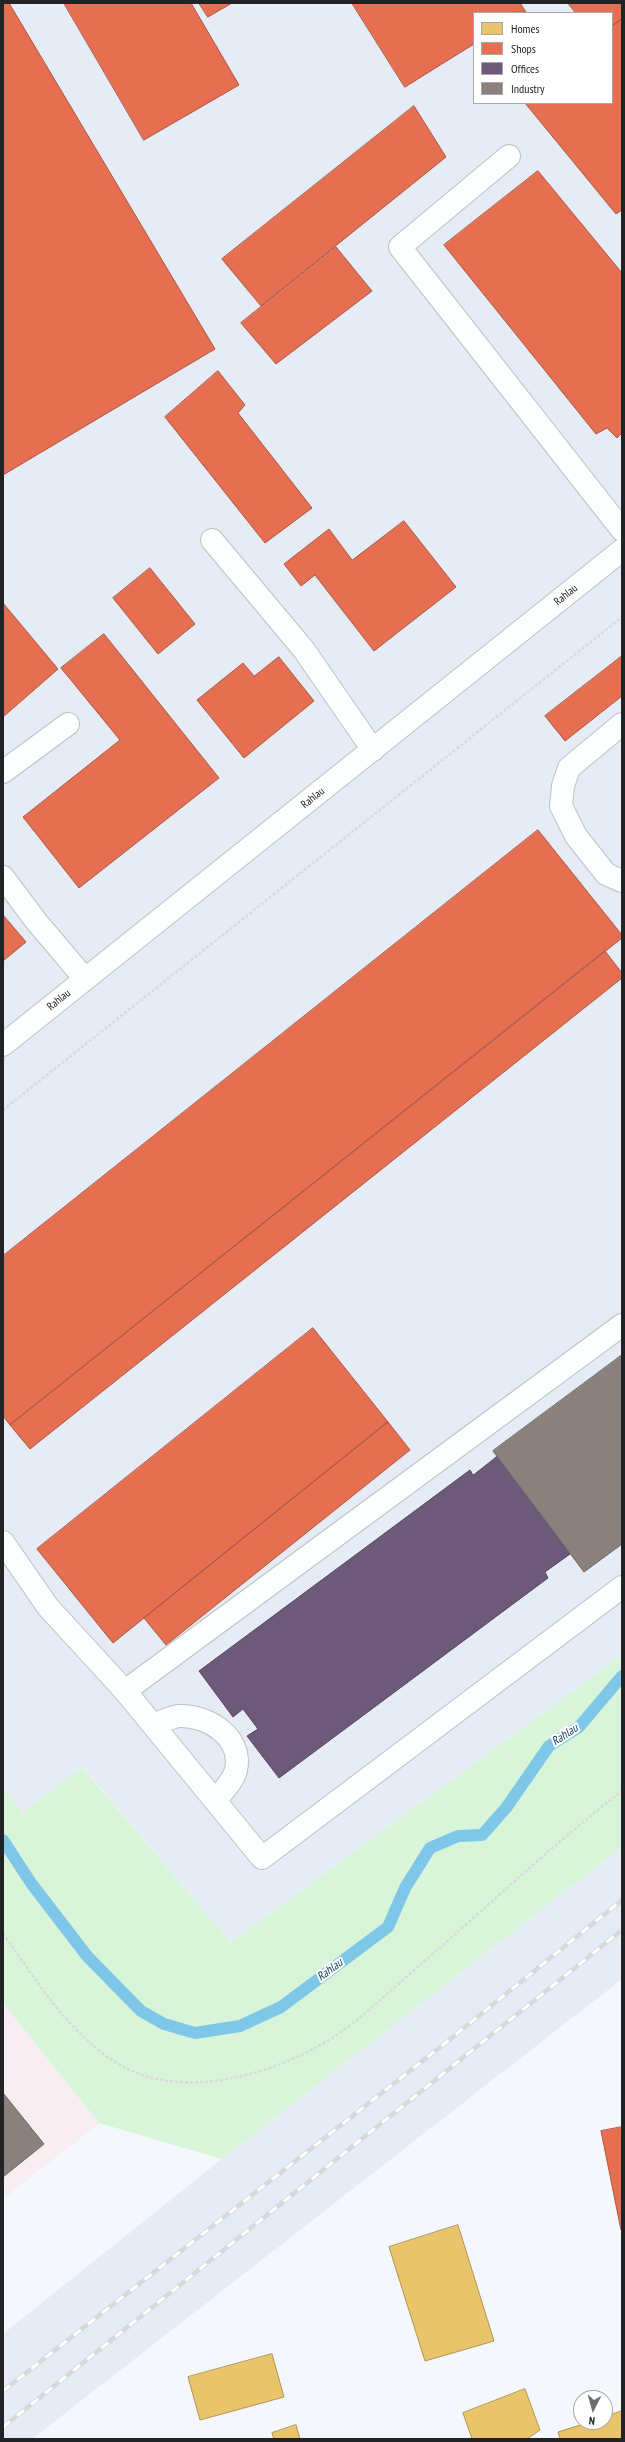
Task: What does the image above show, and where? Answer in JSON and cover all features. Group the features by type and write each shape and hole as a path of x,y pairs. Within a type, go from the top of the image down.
{"street":[{"path":"509,156 400,247 622,530"},
{"path":"212,540 304,650 373,750"},
{"name":"Rahlau","path":"3,1045 622,550"},
{"path":"3,772 68,724"},
{"path":"622,724 569,768 563,786 561,806 580,841 606,874 622,881"},
{"path":"3,877 36,921 85,979"},
{"path":"125,1691 622,1325"},
{"path":"3,1542 48,1607 125,1691 262,1858 622,1587"},
{"path":"153,1725 178,1716 195,1717 209,1721 229,1740 236,1755 236,1771 215,1801"}],"path":[{"path":"3,1110 622,616"},
{"path":"3,1934 59,2011 90,2042 120,2065 149,2079 173,2082 200,2082 230,2078 277,2065 316,2047 366,2012 622,1790"}],"shaded area":[{"path":"3,3 622,3 622,1655 231,1942 83,1767 23,1813 3,1788"},
{"path":"622,1847 622,1979 32,2439 3,2439 3,2334 222,2159"},
{"path":"3,2003 99,2123 3,2199"}],"green space":[{"path":"622,1655 622,1847 222,2159 99,2123 3,2003 3,1788 23,1813 82,1767 231,1942"}],"building: Homes":[{"path":"458,2225 494,2341 425,2361 389,2247"},
{"path":"272,2354 284,2397 200,2420 188,2377"},
{"path":"525,2389 540,2430 527,2439 472,2439 463,2413"},
{"path":"622,2411 622,2439 560,2439 558,2432 573,2427 573,2430 613,2430 613,2414"},
{"path":"296,2425 300,2439 274,2439 272,2433"}],"building: Shops":[{"path":"3,3 9,3 215,349 3,475"},
{"path":"64,3 191,3 239,85 144,140"},
{"path":"199,3 232,3 208,17"},
{"path":"352,3 520,3 526,12 473,12 473,45 405,87"},
{"path":"568,3 622,3 622,19 613,25 613,12 575,12"},
{"path":"622,19 622,210 616,214 526,104 613,104 613,25"},
{"path":"414,106 446,157 261,306 222,259"},
{"path":"538,171 622,273 622,433 617,438 607,428 596,434 444,245"},
{"path":"336,247 372,291 276,364 241,323"},
{"path":"218,371 245,405 238,413 312,508 265,543 165,417"},
{"path":"404,521 456,587 374,651 315,575 301,586 284,564 329,529 352,560"},
{"path":"150,568 195,624 158,654 113,598"},
{"path":"3,603 58,669 3,717"},
{"path":"104,634 219,778 79,888 23,817 120,740 61,668"},
{"path":"622,656 622,696 565,741 545,716"},
{"path":"279,657 314,701 244,758 197,700 243,663 254,676"},
{"path":"538,830 622,935 622,938 10,1425 3,1416 3,1256"},
{"path":"3,915 26,942 3,961"},
{"path":"605,951 622,973 622,978 30,1449 10,1425"},
{"path":"313,1328 388,1422 113,1643 37,1549"},
{"path":"388,1422 410,1450 166,1645 144,1618"},
{"path":"622,2127 622,2230 621,2230 601,2131"}],"building: Offices":[{"path":"498,1456 570,1554 545,1572 548,1578 279,1778 247,1736 258,1729 243,1709 233,1717 199,1671 470,1470 473,1475"}],"building: Industry":[{"path":"622,1355 622,1544 584,1572 493,1451"},
{"path":"3,2093 44,2144 3,2177"}],"waterway":[{"name":"Rahlau","path":"3,1840 31,1883 87,1956 141,2011 164,2024 195,2033 240,2026 281,2007 388,1927 405,1888 430,1848 458,1836 482,1835 506,1808 549,1746 579,1727 622,1676"}],"railway":[{"path":"3,2391 444,2044 622,1900"},
{"path":"3,2427 622,1930"}]}
